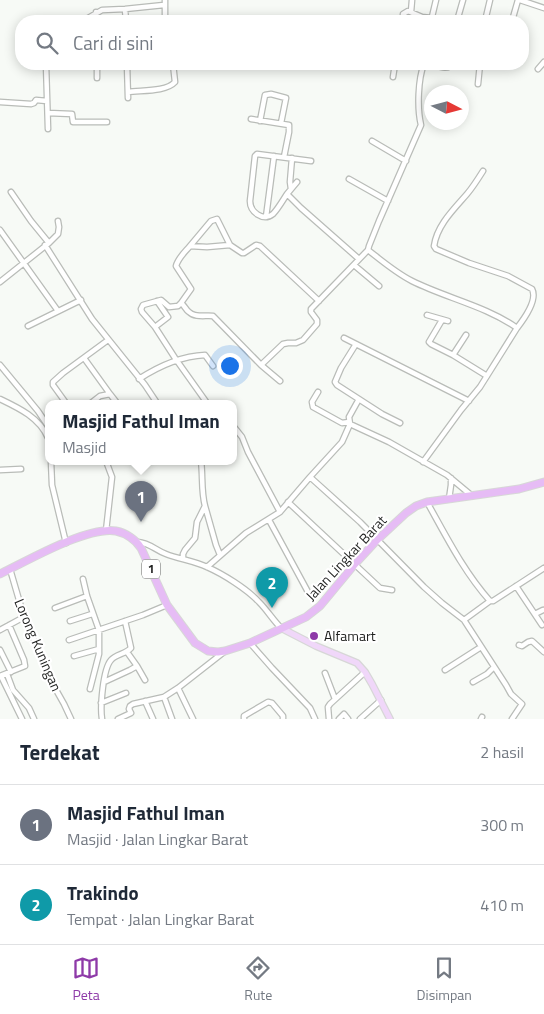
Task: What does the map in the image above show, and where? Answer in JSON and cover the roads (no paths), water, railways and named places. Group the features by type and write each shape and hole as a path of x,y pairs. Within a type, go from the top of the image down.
{"highway":[{"name":"Jalan Lingkar Barat","path":"138,542 167,605 195,643 208,651 225,651 250,643 282,628 306,616 320,606 377,540 416,506 427,502 518,489 544,482"},
{"name":"1","path":"1,571 10,569 34,556 66,543 106,531 122,533 138,542"}],"main road":[{"path":"282,628 316,646 357,663 365,672 390,719"}],"street":[{"path":"411,12 412,0"},
{"path":"432,15 436,0"},
{"path":"459,15 463,0"},
{"path":"486,15 490,0"},
{"path":"514,15 519,0 544,8"},
{"path":"91,15 108,9 125,9 164,2 165,15"},
{"path":"125,9 126,15"},
{"path":"404,15 408,11 418,15"},
{"path":"538,69 544,62"},
{"path":"46,70 48,128"},
{"path":"97,70 97,78"},
{"path":"127,70 128,98"},
{"path":"128,92 160,88 172,84 175,82 174,70"},
{"path":"393,77 394,70"},
{"path":"261,365 283,344 296,343 303,340 317,324 317,320 311,314 311,310 368,250 421,125 419,114 421,70"},
{"path":"478,84 479,70"},
{"path":"260,121 265,95 271,94 286,96 280,123"},
{"path":"0,102 31,104 36,100 47,101"},
{"path":"48,113 72,114 74,122 107,122"},
{"path":"252,120 289,125 284,157"},
{"path":"372,141 406,161"},
{"path":"297,182 273,214 266,216 255,214 250,207 256,154 311,161"},
{"path":"266,216 274,156"},
{"path":"291,189 292,158"},
{"path":"423,462 480,387 528,314 534,295 532,289 508,276 436,250 434,246 442,225 483,171"},
{"path":"349,179 388,201"},
{"path":"11,192 47,244 92,319 155,400"},
{"path":"287,194 359,259"},
{"path":"205,400 141,309 145,304 161,300 169,306 178,306 191,291 191,288 177,268 177,263 182,254 211,221 217,219 230,245 242,253 256,245 260,246 319,301"},
{"path":"0,282 58,234 58,221"},
{"path":"0,230 58,311"},
{"path":"190,246 230,245"},
{"path":"368,250 410,280 496,316 517,328"},
{"path":"354,265 379,286"},
{"path":"28,326 81,300"},
{"path":"155,328 168,317 157,301"},
{"path":"180,303 192,314 213,316 261,365 280,381"},
{"path":"428,315 448,321"},
{"path":"442,320 430,339 430,343 487,376"},
{"path":"452,355 466,335"},
{"path":"344,338 469,401"},
{"path":"64,400 54,387 53,382 108,340"},
{"path":"356,344 341,368 336,382 337,385 400,424"},
{"path":"139,379 177,360 205,355 213,366"},
{"path":"84,358 115,400"},
{"path":"0,365 45,422"},
{"path":"318,392 312,402 313,407 388,442 447,475 471,495"},
{"path":"95,400 100,396 110,394"},
{"path":"0,399 30,416 45,431"},
{"path":"207,567 246,533 280,512 342,442 350,423 349,417 359,399"},
{"path":"30,416 38,411"},
{"path":"237,431 280,512"},
{"path":"51,465 52,485 66,543"},
{"path":"106,531 112,477 108,465"},
{"path":"202,465 203,496 220,555"},
{"path":"0,470 21,470"},
{"path":"310,477 360,522 424,587 464,620 511,694 522,704 512,719"},
{"path":"450,499 451,478"},
{"path":"288,502 381,589 392,590"},
{"path":"427,502 470,576 490,601"},
{"path":"183,559 186,550 195,538 197,522 206,506"},
{"path":"269,520 308,592"},
{"path":"138,542 150,544 161,552 207,567 230,580 259,602 282,628"},
{"path":"464,620 490,601 492,602 544,568"},
{"name":"Lorong Kuningan","path":"10,569 24,617 55,688 71,719"},
{"path":"83,579 92,614 99,630 98,658 90,689"},
{"path":"516,586 542,624"},
{"path":"55,608 87,596"},
{"path":"69,640 167,605"},
{"path":"535,614 543,610"},
{"path":"70,621 92,614"},
{"path":"0,630 24,617"},
{"path":"102,719 101,703 108,666 112,659 131,648 125,621"},
{"path":"5,675 24,667 25,664 9,625"},
{"path":"519,645 522,646 532,641 544,652"},
{"path":"250,643 310,708 315,719"},
{"path":"444,670 481,646"},
{"path":"74,656 99,649"},
{"path":"0,650 5,675 22,719"},
{"path":"134,719 130,706 164,697 225,651"},
{"path":"127,652 145,680"},
{"path":"104,682 136,666"},
{"path":"473,682 494,667"},
{"path":"329,719 328,707 365,672"},
{"path":"325,673 335,699"},
{"path":"5,675 13,690 29,708 34,719"},
{"path":"178,688 193,719"},
{"path":"101,703 126,693"},
{"path":"164,697 169,718"},
{"path":"360,719 381,700"},
{"path":"145,701 153,719"},
{"path":"244,719 244,716 268,702 272,703 283,716 283,719"},
{"path":"118,719 131,713"},
{"path":"339,719 344,714 348,719"}],"place":[{"name":"Masjid Fathul Iman","path":"141,522"},
{"name":"Trakindo","path":"272,608"},
{"name":"Alfamart","path":"314,636"}]}
